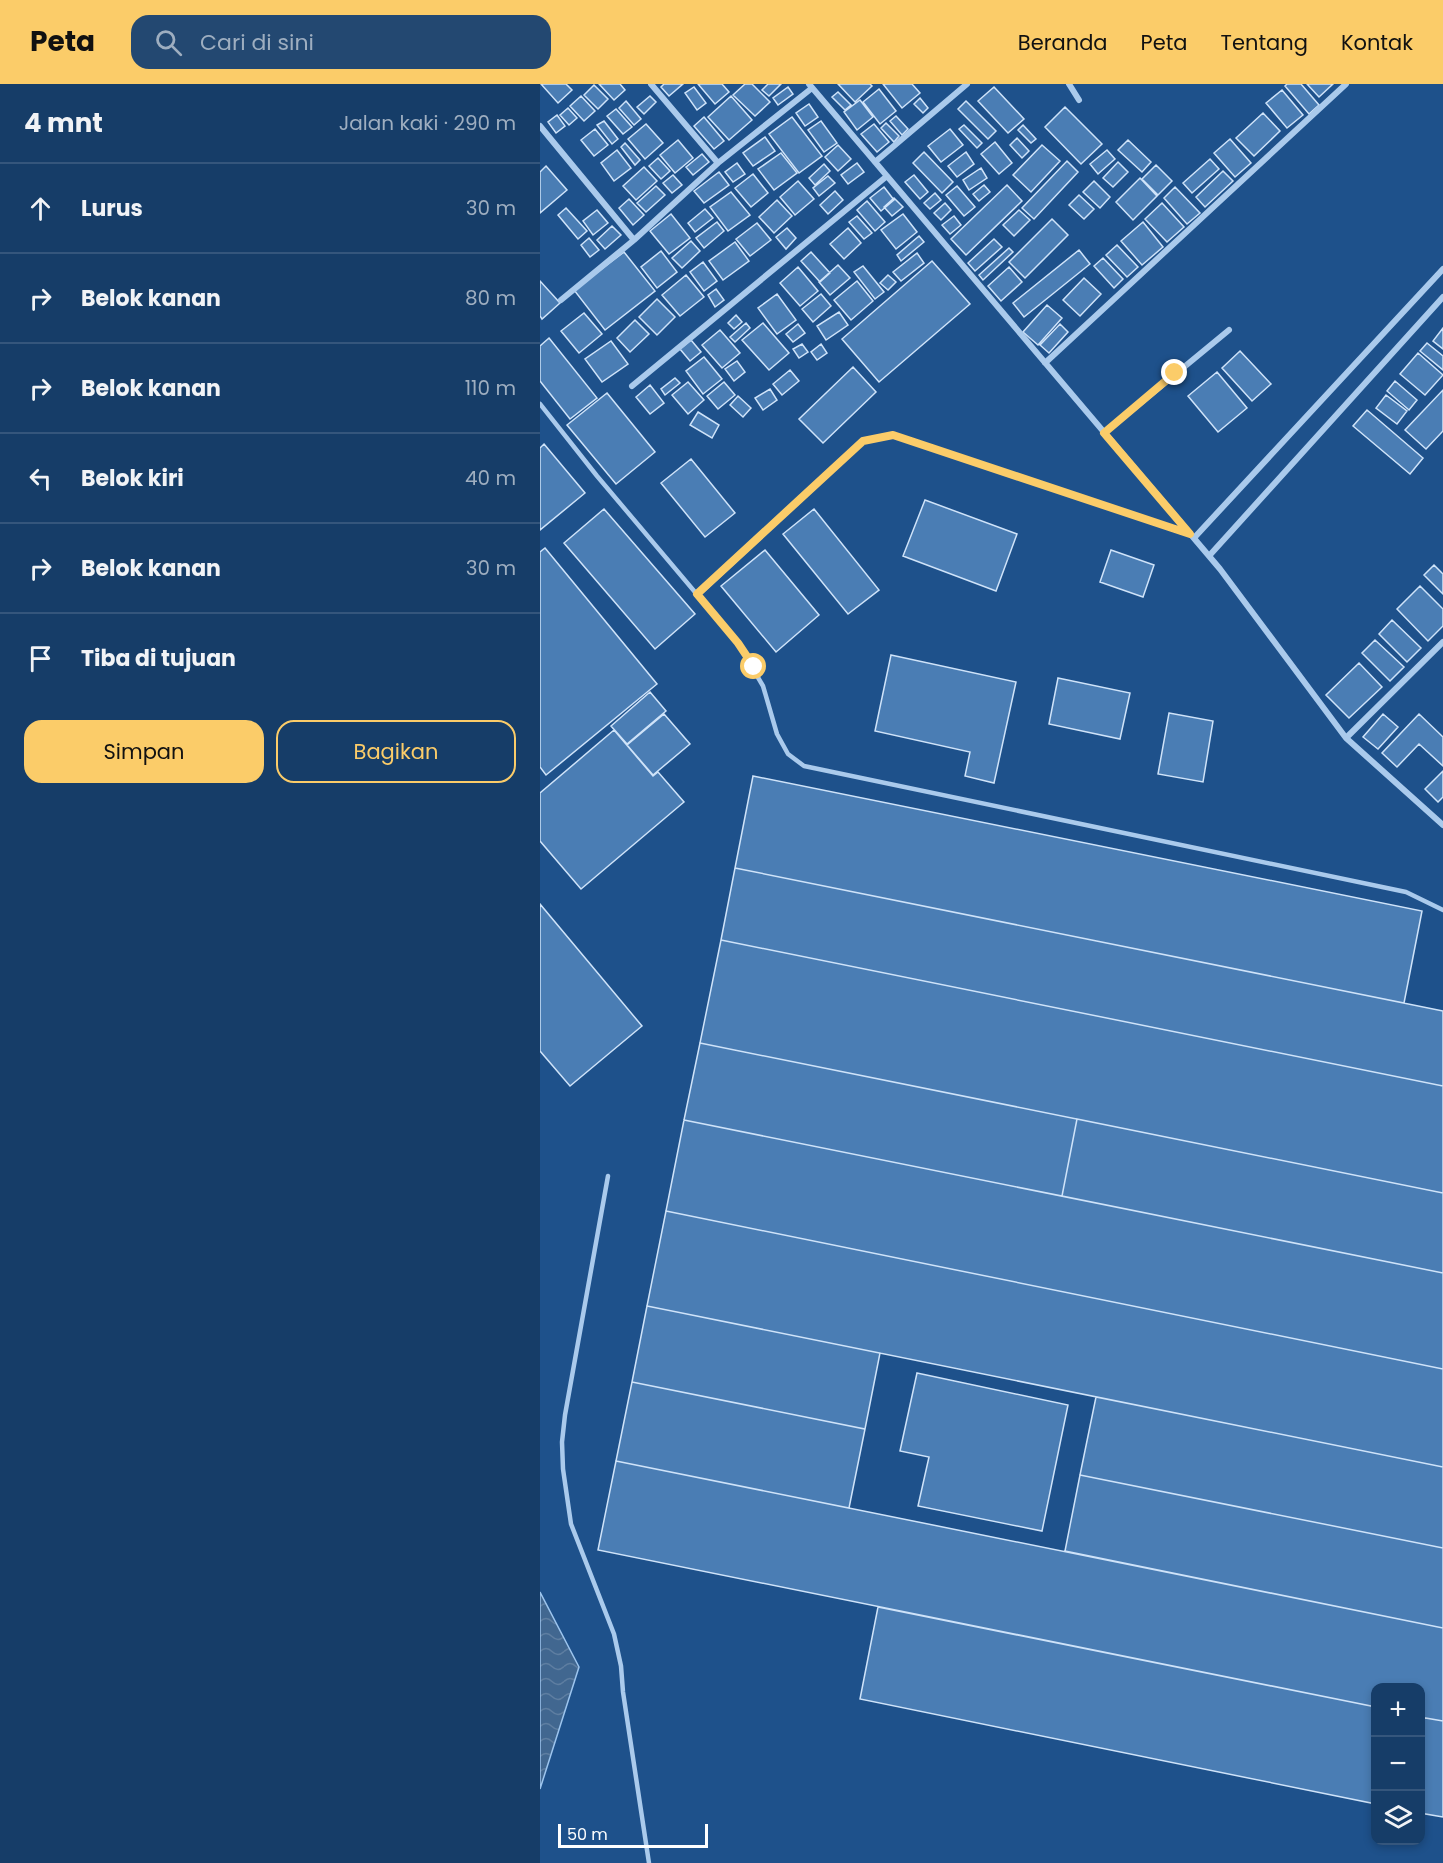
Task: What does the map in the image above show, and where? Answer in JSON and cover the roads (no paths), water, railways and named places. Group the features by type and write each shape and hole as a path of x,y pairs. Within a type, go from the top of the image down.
{"street":[{"path":"651,84 718,163"},
{"path":"875,162 967,84"},
{"path":"1069,84 1079,100"},
{"path":"1045,363 1346,84"},
{"path":"561,300 634,240 718,163 811,86 1209,556 1346,738 1443,825"},
{"path":"540,126 634,240"},
{"path":"632,386 887,176"},
{"path":"1192,536 1443,269"},
{"path":"1209,556 1443,297"},
{"path":"1104,433 1229,330"},
{"path":"697,594 863,441 893,435 1192,536"},
{"path":"1346,738 1443,642"}],"lane":[{"path":"540,404 597,476 738,643 763,686 777,734 788,754 804,766 1406,892 1431,902 1443,910"},
{"path":"608,1176 565,1415 562,1442 563,1469 571,1524 614,1635 621,1666 649,1863"}],"water":[{"path":"540,1592 579,1667 540,1789"}]}
